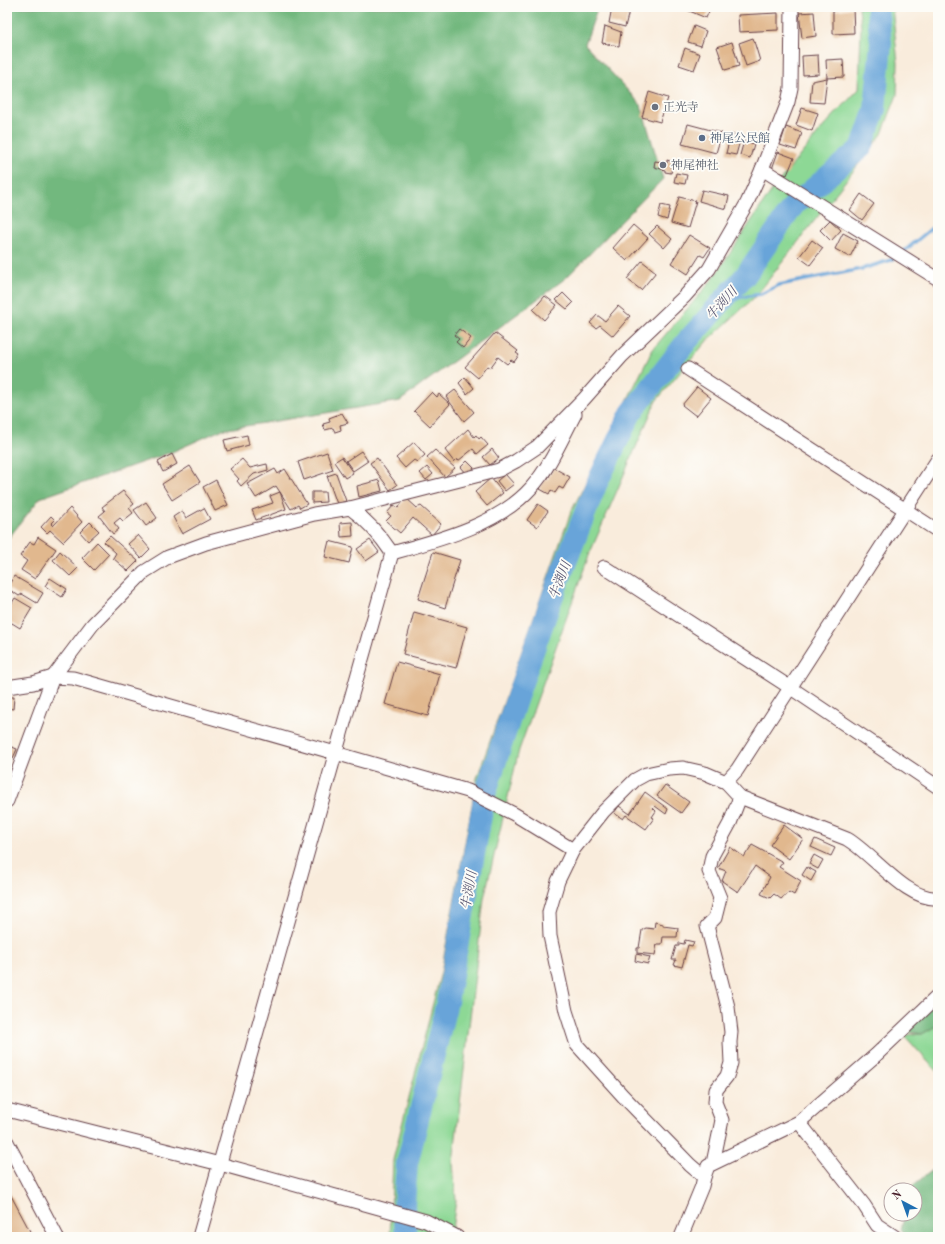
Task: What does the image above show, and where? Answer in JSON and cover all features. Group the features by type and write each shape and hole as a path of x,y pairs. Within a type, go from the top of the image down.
{"street":[{"path":"7,801 53,677 93,624 144,572 168,557 206,542 314,514 350,508 499,470 516,461 536,447 584,399 622,356 685,296 709,269 747,203 788,102 791,88 792,7"},
{"path":"762,169 938,279"},
{"path":"688,369 938,531"},
{"path":"392,553 468,529 495,518 521,498 532,487 546,466 584,399"},
{"path":"726,782 737,770 791,688 938,459"},
{"path":"350,508 377,531 392,553"},
{"path":"199,1237 392,553"},
{"path":"604,567 791,688 938,787"},
{"path":"7,687 33,683 53,677 73,678 335,753 473,793 508,811 573,850"},
{"path":"704,1177 690,1165 623,1096 576,1045 566,1011 550,936 549,918 552,899 558,881 573,850 603,812 635,780 646,774 683,768 705,773 726,782 740,797 847,840 860,847 909,891 938,898"},
{"path":"712,1163 722,1120 715,1102 716,1090 727,1076 731,1063 731,1032 728,1007 707,926 715,918 720,898 709,871 712,856 730,824 740,797"},
{"path":"681,1237 702,1186 708,1166 799,1122 876,1055 938,996"},
{"path":"7,1110 220,1164 391,1211 426,1221 457,1237"},
{"path":"799,1122 860,1200 877,1225 893,1236"},
{"path":"7,1142 57,1237"}],"green space":[{"path":"7,7 598,7 585,44 641,105 663,179 566,278 400,401 221,430 172,452 40,498 7,540"},
{"path":"859,7 892,7 898,63 897,95 882,134 756,296 706,342 656,401 589,555 519,750 484,898 453,1163 456,1200 451,1237 390,1237 393,1160 441,972 477,778 571,512 653,349 712,280 772,190 824,126 859,89 861,27"},
{"path":"938,989 938,1025 922,1034 901,1031"},
{"path":"938,1025 938,1073 904,1035 922,1034"},
{"path":"938,1166 938,1237 907,1237 901,1229 903,1222 923,1222 923,1182 917,1182"}],"building":[{"path":"612,7 630,7 625,27 609,23"},
{"path":"680,7 711,7 706,18"},
{"path":"853,8 854,33 833,34 833,11"},
{"path":"814,12 816,36 802,38 799,13"},
{"path":"778,13 778,30 739,32 738,15"},
{"path":"605,26 621,32 619,46 602,43"},
{"path":"694,26 706,31 701,46 688,42"},
{"path":"753,38 760,61 746,66 739,43"},
{"path":"732,42 739,66 725,70 717,47"},
{"path":"685,48 700,54 694,70 679,65"},
{"path":"818,55 819,74 803,75 802,56"},
{"path":"843,59 844,77 827,78 826,60"},
{"path":"827,78 824,103 810,102 812,81"},
{"name":"正光寺","path":"649,92 668,98 660,122 642,117"},
{"path":"802,108 818,113 812,131 796,125"},
{"name":"神尾公民館","path":"688,124 722,133 716,153 682,144"},
{"path":"786,127 802,133 796,150 780,145"},
{"path":"731,134 741,137 736,155 726,153"},
{"path":"744,141 754,144 750,158 740,155"},
{"path":"778,152 794,158 787,175 772,169"},
{"name":"神尾神社","path":"667,160 673,162 671,173 654,167 655,161 667,163"},
{"path":"676,173 687,175 685,184 674,182"},
{"path":"702,190 729,196 726,209 699,201"},
{"path":"861,194 874,204 862,220 850,210"},
{"path":"679,197 696,201 688,228 671,223"},
{"path":"661,205 670,207 667,220 658,217"},
{"path":"830,220 841,230 831,241 820,230"},
{"path":"633,225 648,238 627,261 613,248"},
{"path":"657,226 672,239 664,248 649,234"},
{"path":"843,233 858,241 850,257 835,249"},
{"path":"689,235 710,248 704,257 700,255 688,274 671,263"},
{"path":"812,240 823,248 810,265 799,257"},
{"path":"642,261 656,272 641,290 627,279"},
{"path":"563,293 573,303 567,309 556,300"},
{"path":"545,296 557,305 544,320 533,310"},
{"path":"618,306 630,316 613,336 600,325 596,328 590,323 597,315 605,321"},
{"path":"459,329 471,338 463,348 456,342 459,339 454,335"},
{"path":"495,333 518,351 516,353 519,355 514,362 511,360 507,364 498,357 490,368 487,366 478,378 465,367"},
{"path":"465,377 474,388 467,394 459,383"},
{"path":"697,387 711,398 696,416 682,405"},
{"path":"455,390 474,412 464,421 446,397"},
{"path":"432,392 437,397 439,394 450,404 430,426 414,411"},
{"path":"342,413 348,423 340,425 341,430 335,432 333,428 325,430 323,424 330,422 329,418"},
{"path":"468,429 474,437 476,435 479,439 481,437 488,445 477,454 473,449 458,461 457,459 454,462 445,450"},
{"path":"247,435 249,445 227,451 224,440"},
{"path":"414,442 425,455 417,462 414,460 405,468 396,458"},
{"path":"492,449 499,458 490,465 483,457"},
{"path":"435,450 455,468 445,477 427,457"},
{"path":"361,451 368,461 353,471 346,461"},
{"path":"327,452 333,470 304,480 298,462"},
{"path":"172,454 177,464 163,472 158,462"},
{"path":"342,457 353,473 345,478 334,462"},
{"path":"377,458 397,485 390,490 370,463"},
{"path":"242,459 250,468 267,464 268,470 254,474 241,486 237,481 239,479 230,469"},
{"path":"467,461 474,468 467,474 461,467"},
{"path":"190,466 200,482 172,500 162,484"},
{"path":"427,467 433,474 426,480 420,473"},
{"path":"554,468 570,477 563,489 559,487 555,493 551,490 549,494 540,489 545,478 547,480"},
{"path":"275,469 278,474 285,469 307,504 300,508 298,505 291,509 276,486 256,498 247,484"},
{"path":"336,473 346,501 337,504 327,476"},
{"path":"505,474 514,484 505,491 497,481"},
{"path":"491,478 503,493 487,506 475,492"},
{"path":"216,480 228,505 215,511 203,487"},
{"path":"379,480 382,491 359,497 357,486"},
{"path":"123,491 134,504 129,508 133,513 123,521 120,518 114,523 119,529 113,534 99,516 105,511 102,507"},
{"path":"280,492 286,509 256,520 252,510 273,503 270,496"},
{"path":"312,492 325,492 326,502 312,503"},
{"path":"406,498 417,508 421,506 441,524 432,535 413,518 400,533 386,521 391,516 387,513 394,505 398,508"},
{"path":"146,502 157,518 146,526 134,510"},
{"path":"538,504 548,511 537,527 527,520"},
{"path":"70,508 82,522 63,542 50,530 47,533 41,527 51,516 55,520 51,524 53,526"},
{"path":"204,508 210,519 182,534 173,517 182,511 186,518"},
{"path":"90,522 99,531 88,541 80,532"},
{"path":"352,522 353,536 341,537 340,523"},
{"path":"138,535 150,549 141,558 128,544"},
{"path":"110,536 138,561 128,571 113,558 116,553 104,542"},
{"path":"38,537 56,549 35,579 21,570 27,561 20,556 30,542 34,544"},
{"path":"370,540 379,552 366,561 357,549"},
{"path":"329,541 353,547 349,563 325,557"},
{"path":"97,542 109,554 94,570 82,558"},
{"path":"60,551 78,568 70,576 53,560"},
{"path":"433,552 460,560 445,608 418,599"},
{"path":"14,576 43,593 37,603 22,594 19,596 7,588"},
{"path":"50,578 67,589 62,597 45,586"},
{"path":"15,598 32,608 20,628 12,623 10,625 7,623 7,611"},
{"path":"414,612 467,627 456,668 403,654"},
{"path":"397,662 440,674 428,716 385,704"},
{"path":"7,697 14,697 13,709 7,708"},
{"path":"7,745 17,749 13,758 7,756"},
{"path":"665,785 689,802 681,813 657,796"},
{"path":"645,792 668,809 666,814 655,806 653,808 656,811 652,817 654,818 646,829 626,815 623,819 614,813 619,806 630,814"},
{"path":"784,825 803,839 789,859 770,845"},
{"path":"815,839 835,848 831,856 811,847"},
{"path":"752,845 783,862 779,867 801,881 794,895 789,892 781,899 774,894 770,898 761,894 770,877 755,866 738,892 722,881 726,871 718,868 730,847 744,857"},
{"path":"814,855 823,860 818,869 809,864"},
{"path":"807,867 816,872 811,881 802,875"},
{"path":"655,922 663,924 663,926 678,928 677,937 663,937 662,944 657,944 655,955 637,953 642,930 646,928 654,929"},
{"path":"685,940 694,942 692,946 688,945 682,967 674,965 676,960 672,960 676,946 679,946 679,943 684,944"},
{"path":"636,954 650,957 648,964 635,961"},
{"path":"7,1188 33,1237 7,1237"}],"waterway":[{"name":"牛渕川","path":"406,1237 404,1205 407,1164 447,1002 485,794 552,598 596,485 631,413 687,341 745,276 794,205 862,147 875,109 881,43 877,7"},
{"path":"902,253 933,227 938,220"},
{"path":"728,293 737,298 761,294 779,285 862,269 891,260 897,256"}],"place":[{"name":"正光寺","path":"655,107"},
{"name":"神尾公民館","path":"702,138"},
{"name":"神尾神社","path":"663,165"}]}
